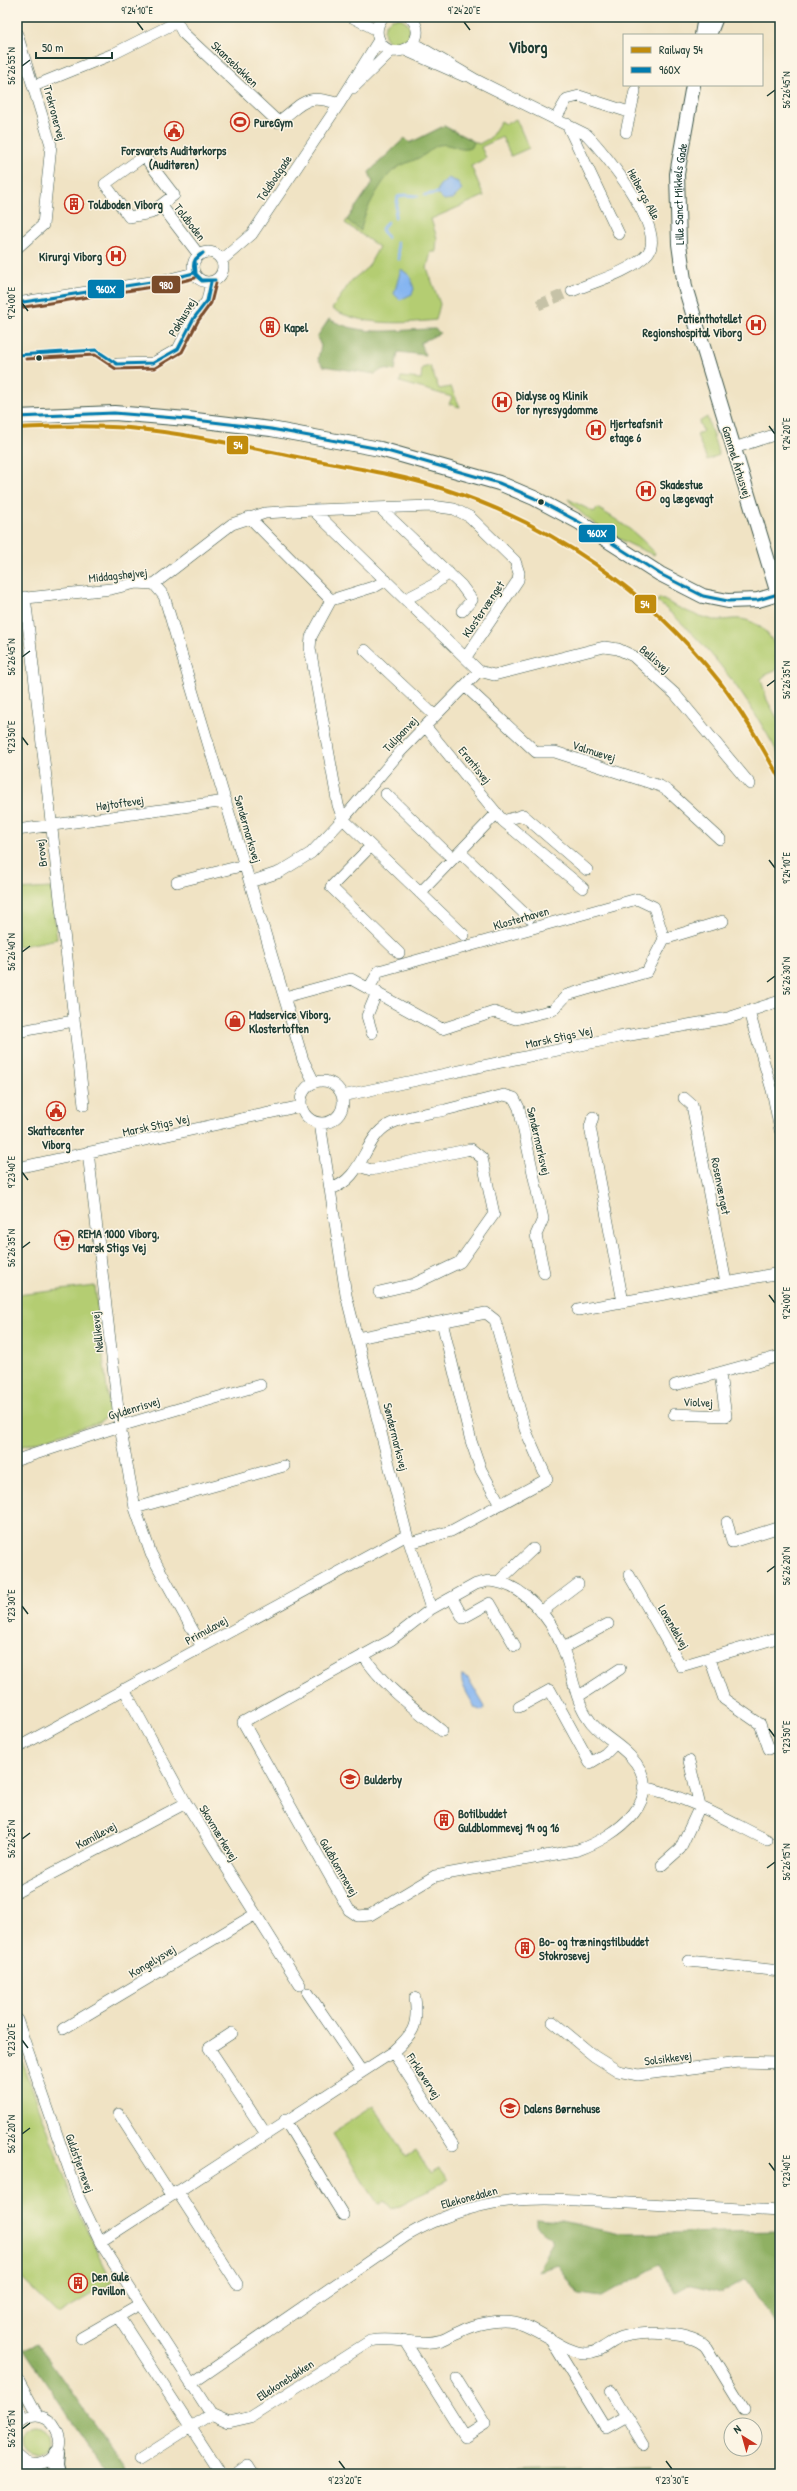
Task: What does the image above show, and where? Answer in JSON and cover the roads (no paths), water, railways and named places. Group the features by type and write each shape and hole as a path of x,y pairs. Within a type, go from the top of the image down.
{"main road":[{"path":"702,34 705,17"},
{"path":"710,34 716,17"},
{"name":"Lille Sanct Mikkels Gade","path":"693,86 677,174 679,244 685,287 696,326"},
{"name":"Gammel Århusvej","path":"696,326 779,596"},
{"path":"17,417 114,413 187,419 271,429 380,449 499,484 534,498 579,522 660,574 703,596 728,601 779,596"},
{"path":"56,2453 56,2466 58,2474"}],"street":[{"path":"352,17 378,35 391,51 409,47 417,33 416,19"},
{"name":"Toldbodgade","path":"222,260 252,234 339,104 378,35 383,17"},
{"path":"34,86 113,54 177,19"},
{"name":"Skansebakken","path":"177,19 183,33 278,122 306,101 315,98 339,104"},
{"name":"Trekronervej","path":"17,34 51,145 43,225 17,248"},
{"name":"Heibergs Alle","path":"409,47 449,71 476,80 567,124 592,140 624,180 646,221 652,240 650,252 638,263 572,291"},
{"name":"Toldbodgade","path":"339,104 391,51"},
{"path":"626,132 629,112 635,91"},
{"path":"556,118 567,100 579,96 629,112"},
{"path":"567,124 619,234"},
{"path":"587,165 587,149 592,140"},
{"name":"Toldboden","path":"144,156 174,195 161,205 151,213 130,217 105,184 144,156"},
{"name":"Toldboden","path":"161,205 199,255"},
{"path":"212,252 222,260 223,271 216,280 211,282 201,280 194,272 195,260 199,255 212,252"},
{"path":"17,303 170,279 194,272"},
{"name":"Pakhusvej","path":"117,364 153,363 178,349 194,318 207,301 211,282"},
{"path":"734,448 780,433"},
{"name":"Klostervænget","path":"249,517 265,513 313,510 432,506 454,509 470,517 515,562 519,573 518,580 466,657"},
{"name":"Klostervænget","path":"380,508 449,573 472,600 462,611"},
{"name":"Klostervænget","path":"313,510 479,671"},
{"path":"249,517 331,600"},
{"name":"Middagshøjvej","path":"21,598 111,589 136,583 154,584 219,533 249,517"},
{"path":"406,599 433,585 449,573"},
{"path":"386,580 376,586 331,600 312,637 310,648 338,805 343,819 464,935"},
{"name":"Søndermarksvej","path":"154,584 164,596 303,1060 314,1082"},
{"name":"Brovej","path":"21,598 84,1105"},
{"name":"Bellisvej","path":"479,671 494,676 604,646 618,649 633,656 675,694 750,784"},
{"path":"366,650 435,716"},
{"name":"Tulipanvej","path":"250,882 280,872 302,860 343,819 380,774 479,671"},
{"name":"Valmuevej","path":"465,686 536,752 555,752 660,786 720,839"},
{"name":"Erantisvej","path":"426,726 500,817 583,888"},
{"path":"386,794 528,918"},
{"name":"Højtoftevej","path":"17,830 226,801"},
{"path":"420,893 456,855 500,817 522,815 586,870"},
{"path":"371,846 331,887 399,953"},
{"path":"177,882 245,865"},
{"name":"Klosterhaven","path":"372,1033 367,1016 379,972 637,899 654,907 664,939"},
{"path":"285,997 351,979 442,1029 494,1012 516,1019 553,1010 567,995 647,972 664,939 723,921"},
{"name":"Marsk Stigs Vej","path":"342,1096 619,1037 749,1012 780,1001"},
{"path":"749,1012 772,1090 780,1130"},
{"path":"17,1032 73,1021"},
{"path":"321,1081 334,1085 342,1096 342,1106 338,1115 330,1121 320,1122 308,1117 301,1106 303,1092 314,1082 321,1081"},
{"name":"Søndermarksvej","path":"330,1189 342,1186 359,1166 380,1132 388,1125 406,1118 504,1095 514,1098 518,1108 543,1219 536,1235 544,1273"},
{"name":"Rosenvænget","path":"684,1098 692,1105 726,1283"},
{"name":"Marsk Stigs Vej","path":"17,1168 301,1106"},
{"path":"594,1116 590,1127 623,1302"},
{"name":"Søndermarksvej","path":"320,1122 346,1295 408,1539 431,1609"},
{"path":"359,1166 371,1170 471,1149 482,1158 494,1214 460,1262 414,1284 379,1292"},
{"name":"Nellikevej","path":"88,1152 120,1426 135,1508 151,1554 202,1647"},
{"path":"578,1310 780,1273"},
{"path":"357,1338 486,1313 495,1320 525,1429 547,1479 451,1531 408,1539"},
{"path":"442,1322 470,1441 481,1470 500,1504"},
{"name":"Violvej","path":"675,1385 720,1374 761,1360 780,1356"},
{"name":"Violvej","path":"674,1414 726,1416 720,1374"},
{"name":"Gyldenrisvej","path":"17,1460 120,1426 260,1385"},
{"path":"135,1508 284,1466"},
{"path":"727,1522 732,1542 780,1527"},
{"name":"Primulavej","path":"17,1748 202,1647 408,1539"},
{"path":"533,1548 500,1581 523,1593 541,1612 563,1648 584,1713 592,1726 615,1744 637,1765 642,1776 643,1787 666,1792 700,1806 767,1840"},
{"name":"Lavendelvej","path":"629,1575 682,1666 710,1659 780,1637"},
{"name":"Guldblommevej","path":"500,1581 488,1581 476,1584 431,1609 391,1640 243,1722 349,1910 358,1916 370,1915 435,1876 578,1850 596,1844 626,1823 641,1800 643,1787"},
{"path":"541,1612 578,1584"},
{"path":"452,1598 463,1618 490,1603 515,1646"},
{"path":"563,1648 608,1624"},
{"path":"364,1655 374,1673 442,1731"},
{"path":"710,1659 724,1699 760,1724 769,1749"},
{"path":"579,1696 620,1669"},
{"name":"Skovmærkevej","path":"124,1689 186,1803 254,1915 362,2072"},
{"path":"519,1707 550,1690 590,1763 605,1754 615,1744"},
{"path":"662,1865 680,1849 700,1806 689,1761"},
{"name":"Kamillevej","path":"19,1890 186,1803"},
{"name":"Kongelysvej","path":"63,2029 254,1915"},
{"path":"689,1961 780,1971"},
{"path":"393,2052 409,2037 418,2018 415,1998"},
{"name":"Guldstjernevej","path":"17,2020 79,2198 100,2242 191,2384"},
{"name":"Solsikkevej","path":"553,2022 594,2056 618,2070 638,2075 739,2062 780,2064"},
{"path":"232,2033 209,2048 266,2134"},
{"name":"Firkløvervej","path":"100,2242 266,2134 285,2120 393,2052 453,2145"},
{"path":"119,2114 237,2284"},
{"path":"285,2120 343,2215"},
{"name":"Ellekonedalen","path":"191,2384 406,2236 431,2221 455,2212 484,2204 537,2198 780,2211"},
{"path":"81,2338 140,2304"},
{"path":"119,2317 221,2474"},
{"name":"Ellekonebakken","path":"211,2414 229,2422 251,2417 370,2341 384,2338 429,2342 443,2340 460,2331 501,2320 532,2327 571,2350 586,2353 600,2350 621,2337 642,2334 690,2337 700,2340 706,2346 744,2410"},
{"path":"549,2336 605,2428 626,2416"},
{"path":"404,2340 465,2436 485,2424 457,2380"},
{"path":"17,2377 38,2416 51,2421 56,2426 60,2440 56,2453 38,2469 20,2459"},
{"path":"139,2460 211,2414 191,2384"},
{"path":"611,2391 642,2444"},
{"path":"17,2402 19,2423 38,2416"},
{"path":"20,2459 22,2474"},
{"path":"237,2474 248,2466 253,2474"}],"water":[{"path":"448,178 458,182 462,190 453,199 444,200 437,193 439,186"},
{"path":"401,269 410,276 414,289 412,294 400,300 394,294"},
{"path":"462,1675 468,1678 485,1707 482,1711 475,1708 462,1682"}],"waterway":[{"path":"425,195 437,193"},
{"path":"395,217 398,197 404,195 418,196"},
{"path":"387,222 382,229 387,238"},
{"path":"397,243 399,259"}],"tunnel":[{"path":"538,305 572,291"}],"rail line":[{"name":"54","path":"17,428 73,426 115,427 150,430 211,440 407,478 444,489 523,521 560,541 596,564 630,590 691,648 736,704 780,779"}],"place":[{"name":"PureGym","path":"240,122"},
{"name":"Forsvarets Auditørkorps (Auditøren)","path":"174,131"},
{"name":"Toldboden Viborg","path":"74,204"},
{"name":"Kirurgi Viborg","path":"116,256"},
{"name":"Patienthotellet Regionshospital Viborg","path":"756,325"},
{"name":"Kapel","path":"270,327"},
{"name":"Dialyse og Klinik for nyresygdomme","path":"502,402"},
{"name":"Hjerteafsnit etage 6","path":"596,430"},
{"name":"Skadestue og lægevagt","path":"646,491"},
{"name":"Madservice Viborg, Klostertoften","path":"235,1021"},
{"name":"Skattecenter Viborg","path":"56,1111"},
{"name":"REMA 1000 Viborg, Marsk Stigs Vej","path":"64,1240"},
{"name":"Bulderby","path":"350,1779"},
{"name":"Botilbuddet Guldblommevej 14 og 16","path":"444,1820"},
{"name":"Bo- og træningstilbuddet Stokrosevej","path":"525,1948"},
{"name":"Dalens Børnehuse","path":"510,2108"},
{"name":"Den Gule Pavillon","path":"78,2283"}],"district":[{"name":"Viborg","path":"528,47"}]}
